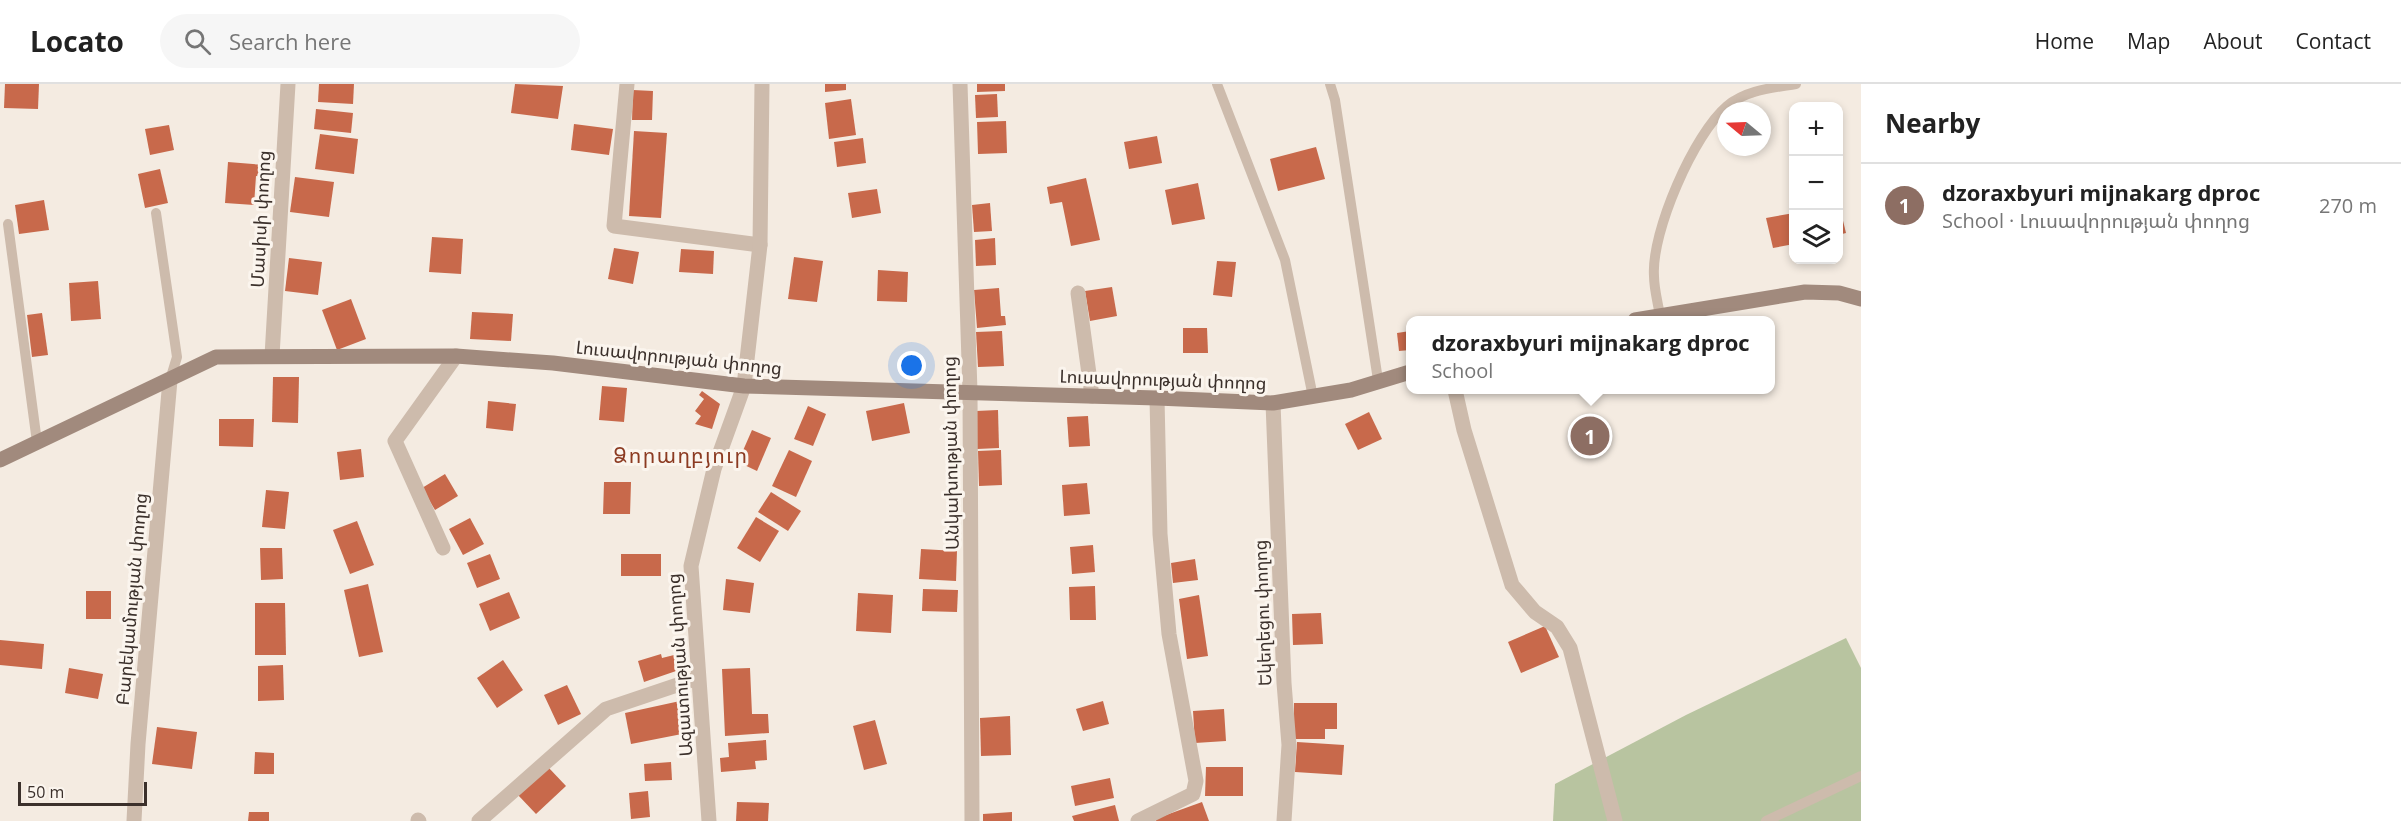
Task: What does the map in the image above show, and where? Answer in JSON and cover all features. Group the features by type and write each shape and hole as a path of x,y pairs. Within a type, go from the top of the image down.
{"main road":[{"path":"1660,316 1805,292 1839,293 1861,299"},
{"name":"Լուսավորության փողոց","path":"0,460 216,357 456,356 552,363 744,386 1274,403 1352,390 1406,373"}],"street":[{"name":"Մասիսի փողոց","path":"272,357 288,84"},
{"path":"627,84 614,226 760,245"},
{"name":"Ազատության փողոց","path":"709,821 691,566 714,469 744,386 760,245 762,84"},
{"name":"Անկախության փողոց","path":"960,84 970,392 972,821"},
{"path":"1078,292 1092,396"},
{"path":"443,548 395,441 456,356"},
{"name":"Բարեկամության փողոց","path":"134,821 138,744 170,380"},
{"path":"1456,394 1464,430 1512,585 1535,612 1557,627 1570,648 1615,821"},
{"path":"1138,821 1193,794 1196,781 1168,634 1160,534 1157,398"},
{"name":"Եկեղեցու փողոց","path":"1274,403 1284,682 1289,745 1284,821"},
{"path":"479,821 606,709 698,678"}],"lane":[{"path":"1217,84 1285,260 1313,397"},
{"path":"1330,84 1335,100 1378,380"},
{"path":"1660,316 1653,274 1670,201 1687,165 1716,119 1728,105 1752,92 1796,84"},
{"path":"156,213 177,357 170,380"},
{"path":"8,224 37,442"},
{"path":"1766,821 1784,817 1861,776"}],"green space":[{"path":"1846,638 1861,668 1861,821 1553,821 1555,784 1686,715"}],"building":[{"path":"5,84 39,84 38,109 4,108"},
{"path":"319,84 354,84 353,104 318,102"},
{"path":"515,84 563,86 558,119 511,113"},
{"path":"825,84 846,84 846,90 825,92"},
{"path":"977,84 1005,84 1005,91 977,92"},
{"path":"633,90 653,91 652,120 632,120"},
{"path":"997,94 998,117 976,118 975,95"},
{"path":"851,99 856,135 829,139 825,103"},
{"path":"316,109 353,113 351,133 314,129"},
{"path":"1006,121 1007,153 978,154 977,122"},
{"path":"574,124 613,129 609,155 571,150"},
{"path":"169,125 174,150 150,155 145,129"},
{"path":"634,131 667,133 661,218 629,216"},
{"path":"320,134 358,139 354,174 315,169"},
{"path":"1157,136 1162,163 1129,169 1124,142"},
{"path":"863,138 866,163 837,167 834,142"},
{"path":"1316,147 1325,179 1278,191 1270,159"},
{"path":"228,162 264,165 263,177 256,176 254,205 225,203"},
{"path":"160,169 168,203 145,208 138,174"},
{"path":"295,177 334,182 329,217 290,212"},
{"path":"1086,178 1100,240 1071,246 1062,202 1050,204 1047,187"},
{"path":"1198,183 1205,219 1172,225 1165,190"},
{"path":"877,189 881,213 852,218 848,193"},
{"path":"44,200 49,230 19,234 15,205"},
{"path":"990,203 992,231 974,232 972,205"},
{"path":"1789,214 1789,245 1773,248 1766,218"},
{"path":"432,237 463,239 461,274 429,272"},
{"path":"995,238 996,265 976,266 975,240"},
{"path":"614,248 639,252 633,284 608,279"},
{"path":"681,249 714,251 713,274 679,272"},
{"path":"794,257 823,261 817,302 788,299"},
{"path":"289,258 322,262 318,295 285,291"},
{"path":"1217,261 1236,262 1232,297 1213,295"},
{"path":"878,270 908,272 907,302 877,301"},
{"path":"98,281 101,319 71,321 69,283"},
{"path":"1112,287 1117,316 1090,321 1085,291"},
{"path":"999,288 1001,316 1005,316 1006,325 977,328 974,290"},
{"path":"351,299 366,339 337,350 322,310"},
{"path":"472,312 513,314 511,341 470,339"},
{"path":"42,313 48,355 32,357 27,315"},
{"path":"1183,328 1207,328 1208,353 1183,353"},
{"path":"1002,331 1004,366 978,367 976,332"},
{"path":"1406,332 1406,350 1399,351 1397,333"},
{"path":"273,377 299,377 298,423 272,422"},
{"path":"602,386 627,388 624,422 599,420"},
{"path":"702,391 720,404 712,429 695,424 701,416 695,411 704,399 699,395"},
{"path":"488,401 516,404 513,431 486,428"},
{"path":"904,403 910,433 872,441 866,411"},
{"path":"808,406 826,414 813,446 794,439"},
{"path":"998,410 999,448 977,449 976,411"},
{"path":"1369,412 1382,439 1358,450 1345,424"},
{"path":"1088,416 1090,446 1069,447 1067,417"},
{"path":"219,419 254,419 253,447 219,446"},
{"path":"752,430 771,438 757,471 738,462"},
{"path":"361,449 364,477 340,480 337,452"},
{"path":"789,450 812,461 796,497 772,486"},
{"path":"1001,450 1002,485 979,486 978,451"},
{"path":"445,474 458,496 435,510 422,488"},
{"path":"604,482 631,482 630,514 603,514"},
{"path":"1087,483 1090,514 1064,516 1062,485"},
{"path":"266,490 289,492 285,529 262,527"},
{"path":"771,492 801,511 788,531 758,512"},
{"path":"756,517 779,531 760,562 737,548"},
{"path":"470,518 484,544 463,555 449,529"},
{"path":"357,521 374,565 350,574 333,530"},
{"path":"1093,545 1095,572 1072,574 1070,547"},
{"path":"260,548 282,548 283,579 261,580"},
{"path":"921,549 957,551 956,581 919,579"},
{"path":"490,554 500,579 477,588 467,563"},
{"path":"621,554 661,554 661,576 621,576"},
{"path":"1195,559 1198,580 1173,583 1171,563"},
{"path":"726,579 754,583 750,613 723,610"},
{"path":"368,584 383,652 359,657 344,590"},
{"path":"1095,586 1096,620 1070,620 1069,587"},
{"path":"923,589 958,590 957,612 922,611"},
{"path":"86,591 111,591 111,619 86,619"},
{"path":"509,592 520,618 490,631 479,604"},
{"path":"858,593 893,595 891,633 856,631"},
{"path":"1199,595 1208,656 1187,659 1179,599"},
{"path":"255,603 285,603 286,655 255,655"},
{"path":"1321,613 1323,644 1293,645 1292,614"},
{"path":"1545,626 1559,657 1521,673 1508,642"},
{"path":"0,640 44,644 42,669 0,665"},
{"path":"661,654 662,658 674,655 679,670 644,682 638,661"},
{"path":"503,660 523,690 497,708 477,678"},
{"path":"283,665 284,700 258,701 258,666"},
{"path":"69,668 103,674 98,699 65,693"},
{"path":"750,668 752,714 768,714 769,733 725,736 722,669"},
{"path":"567,685 581,714 558,725 544,695"},
{"path":"680,701 687,733 631,744 625,713"},
{"path":"1103,701 1109,724 1083,731 1076,709"},
{"path":"1294,703 1337,703 1337,729 1325,729 1325,739 1294,739"},
{"path":"1224,709 1226,741 1195,743 1193,711"},
{"path":"1010,716 1011,755 981,756 980,718"},
{"path":"875,720 887,764 864,770 853,726"},
{"path":"157,727 197,732 192,769 152,764"},
{"path":"766,740 767,760 755,761 756,769 721,772 720,758 729,757 728,743"},
{"path":"1297,742 1344,745 1342,775 1295,772"},
{"path":"255,752 274,753 274,774 254,774"},
{"path":"671,762 672,780 645,781 644,764"},
{"path":"548,767 566,786 536,814 518,795"},
{"path":"1206,767 1243,767 1243,796 1205,796"},
{"path":"1110,778 1114,798 1075,806 1071,786"},
{"path":"648,791 650,817 631,819 629,793"},
{"path":"737,802 769,803 768,821 736,821"},
{"path":"1202,802 1209,821 1156,821 1155,819"},
{"path":"1115,805 1119,821 1074,821 1072,816"},
{"path":"249,812 269,812 269,821 248,821"},
{"path":"1012,812 1012,821 983,821 983,814"}],"place":[{"name":"dzoraxbyuri mijnakarg dproc","path":"1590,436"}],"district":[{"name":"Ձորաղբյուր","path":"681,455"}]}
